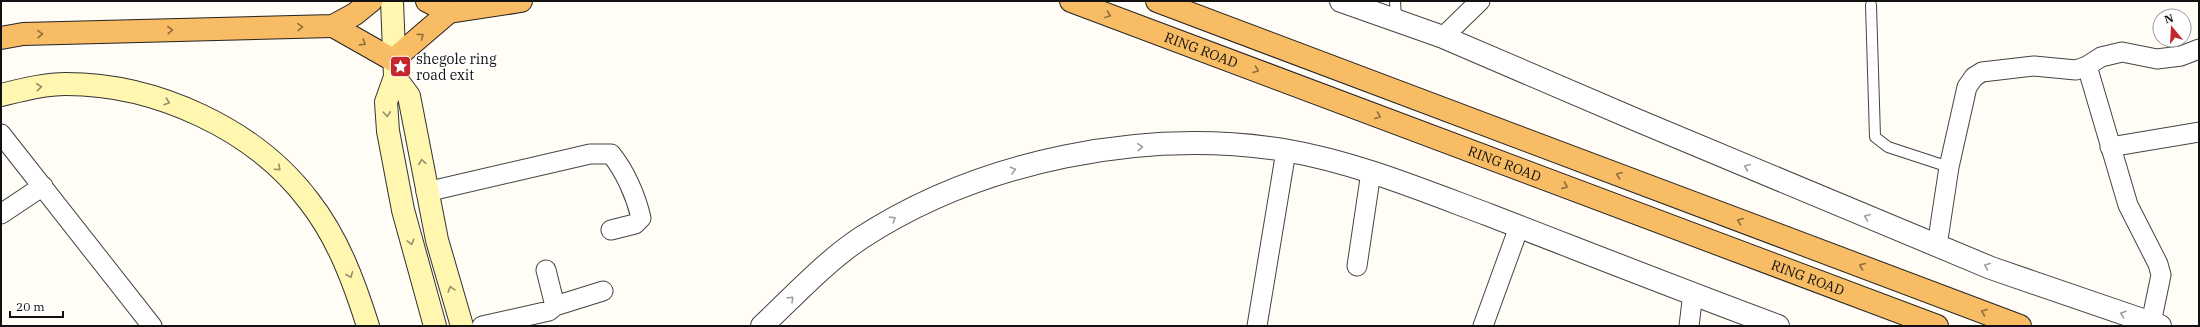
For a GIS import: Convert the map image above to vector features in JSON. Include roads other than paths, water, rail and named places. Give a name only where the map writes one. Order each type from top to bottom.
[{"type":"highway","points":[[1,38],[23,34],[333,26],[355,14],[371,1]]},
{"type":"highway","points":[[427,1],[449,12],[521,1]]},
{"type":"highway","name":"RING ROAD","points":[[1071,1],[1937,326]]},
{"type":"highway","name":"RING ROAD","points":[[1157,1],[2020,326]]},
{"type":"highway","points":[[333,26],[394,69],[449,12]]},
{"type":"main road","points":[[392,1],[394,69],[386,102],[388,132],[403,210],[435,326]]},
{"type":"main road","points":[[394,69],[410,96],[426,192],[437,240],[462,326]]},
{"type":"main road","points":[[1,95],[31,88],[66,84],[107,88],[139,93],[181,107],[218,125],[245,142],[286,175],[310,201],[340,251],[368,326]]},
{"type":"street","points":[[1341,1],[1395,10],[1443,37],[1639,122],[1937,246],[1991,268],[2156,324],[2161,275],[2158,264],[2128,205],[2087,66]]},
{"type":"street","points":[[1443,37],[1480,1]]},
{"type":"street","points":[[1937,246],[1949,167],[1967,87],[1974,77],[1982,72],[2034,66],[2076,70],[2087,66],[2101,57],[2122,52],[2157,59],[2181,56],[2199,49]]},
{"type":"street","points":[[2110,147],[2199,132]]},
{"type":"street","points":[[1,134],[152,326]]},
{"type":"street","points":[[762,326],[813,278],[859,240],[899,215],[940,194],[992,176],[1057,159],[1109,149],[1174,144],[1240,144],[1286,151],[1371,172],[1778,326]]},
{"type":"street","points":[[1257,326],[1286,151]]},
{"type":"street","points":[[426,192],[590,154],[611,154],[619,164],[639,206],[641,218],[636,224],[611,230]]},
{"type":"street","points":[[1357,266],[1371,172]]},
{"type":"street","points":[[1,214],[43,186]]},
{"type":"street","points":[[1483,326],[1519,227]]},
{"type":"street","points":[[546,270],[555,306]]},
{"type":"street","points":[[482,326],[549,311],[555,306],[603,291]]},
{"type":"street","points":[[1689,326],[1693,293]]},
{"type":"lane","points":[[1871,5],[1875,137],[1888,147],[1949,167]]},
{"type":"place","name":"shegole ring road exit","points":[[401,67]]}]
